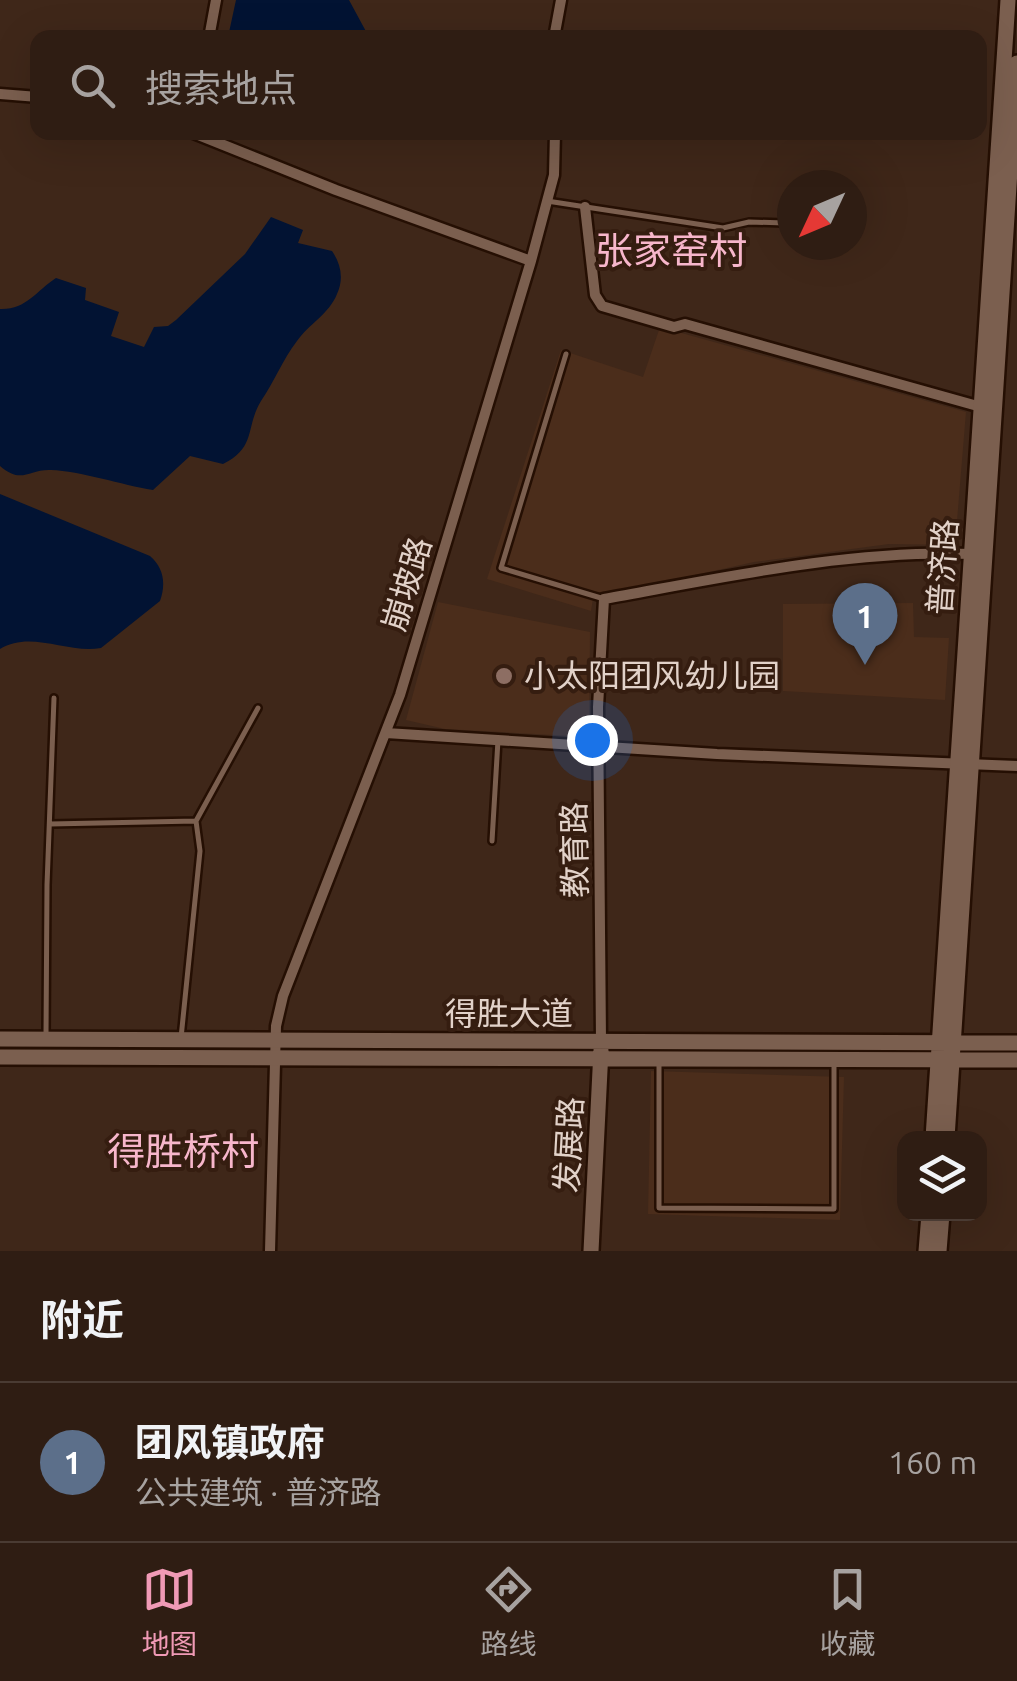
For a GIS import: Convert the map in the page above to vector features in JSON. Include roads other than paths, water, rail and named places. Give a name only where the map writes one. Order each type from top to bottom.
[{"type":"main road","name":"普济路","points":[[965,764],[972,554],[1008,0]]},
{"type":"main road","name":"普济路","points":[[946,1131],[946,1043],[1017,63]]},
{"type":"main road","name":"得胜大道","points":[[0,1039],[1017,1043]]},
{"type":"main road","name":"发展路","points":[[591,1251],[601,1042]]},
{"type":"main road","name":"得胜大道","points":[[0,1057],[1017,1060]]},
{"type":"main road","name":"普济路","points":[[935,1131],[945,1060]]},
{"type":"main road","points":[[926,1251],[928,1221]]},
{"type":"main road","points":[[939,1251],[941,1221]]},
{"type":"street","points":[[210,30],[216,0]]},
{"type":"street","points":[[555,30],[561,0]]},
{"type":"street","points":[[0,94],[30,96]]},
{"type":"street","points":[[211,140],[531,261]]},
{"type":"street","name":"崩坡路","points":[[270,1251],[280,1011],[296,956],[386,733],[531,261],[556,164],[555,140]]},
{"type":"street","points":[[585,208],[596,295],[602,306],[674,328],[685,324],[982,407]]},
{"type":"street","points":[[604,598],[906,552],[972,554]]},
{"type":"street","name":"教育路","points":[[601,1042],[599,746],[604,598]]},
{"type":"street","points":[[386,733],[1017,766]]},
{"type":"lane","points":[[547,201],[723,228],[749,222],[777,223]]},
{"type":"lane","points":[[566,354],[502,568],[604,598]]},
{"type":"lane","points":[[46,1039],[54,698]]},
{"type":"lane","points":[[180,1040],[198,876],[196,822],[258,708]]},
{"type":"lane","points":[[492,841],[498,740]]},
{"type":"lane","points":[[50,824],[196,822]]},
{"type":"lane","points":[[659,1059],[659,1208],[834,1209],[834,1060]]},
{"type":"water","points":[[236,0],[349,0],[365,30],[230,30]]},
{"type":"water","points":[[271,217],[303,230],[298,243],[332,251],[341,277],[329,307],[287,355],[256,410],[241,451],[223,464],[190,456],[153,490],[62,471],[14,474],[0,466],[0,309],[24,303],[56,278],[86,288],[85,300],[119,312],[111,336],[144,347],[154,327],[168,326],[176,320],[245,254]]},
{"type":"water","points":[[0,494],[150,556],[162,577],[160,601],[101,648],[24,642],[0,649]]},
{"type":"place","name":"团风镇政府","points":[[865,665]]},
{"type":"place","name":"小太阳团风幼儿园","points":[[504,676]]},
{"type":"district","name":"张家窑村","points":[[671,251]]},
{"type":"district","name":"得胜桥村","points":[[183,1152]]}]
